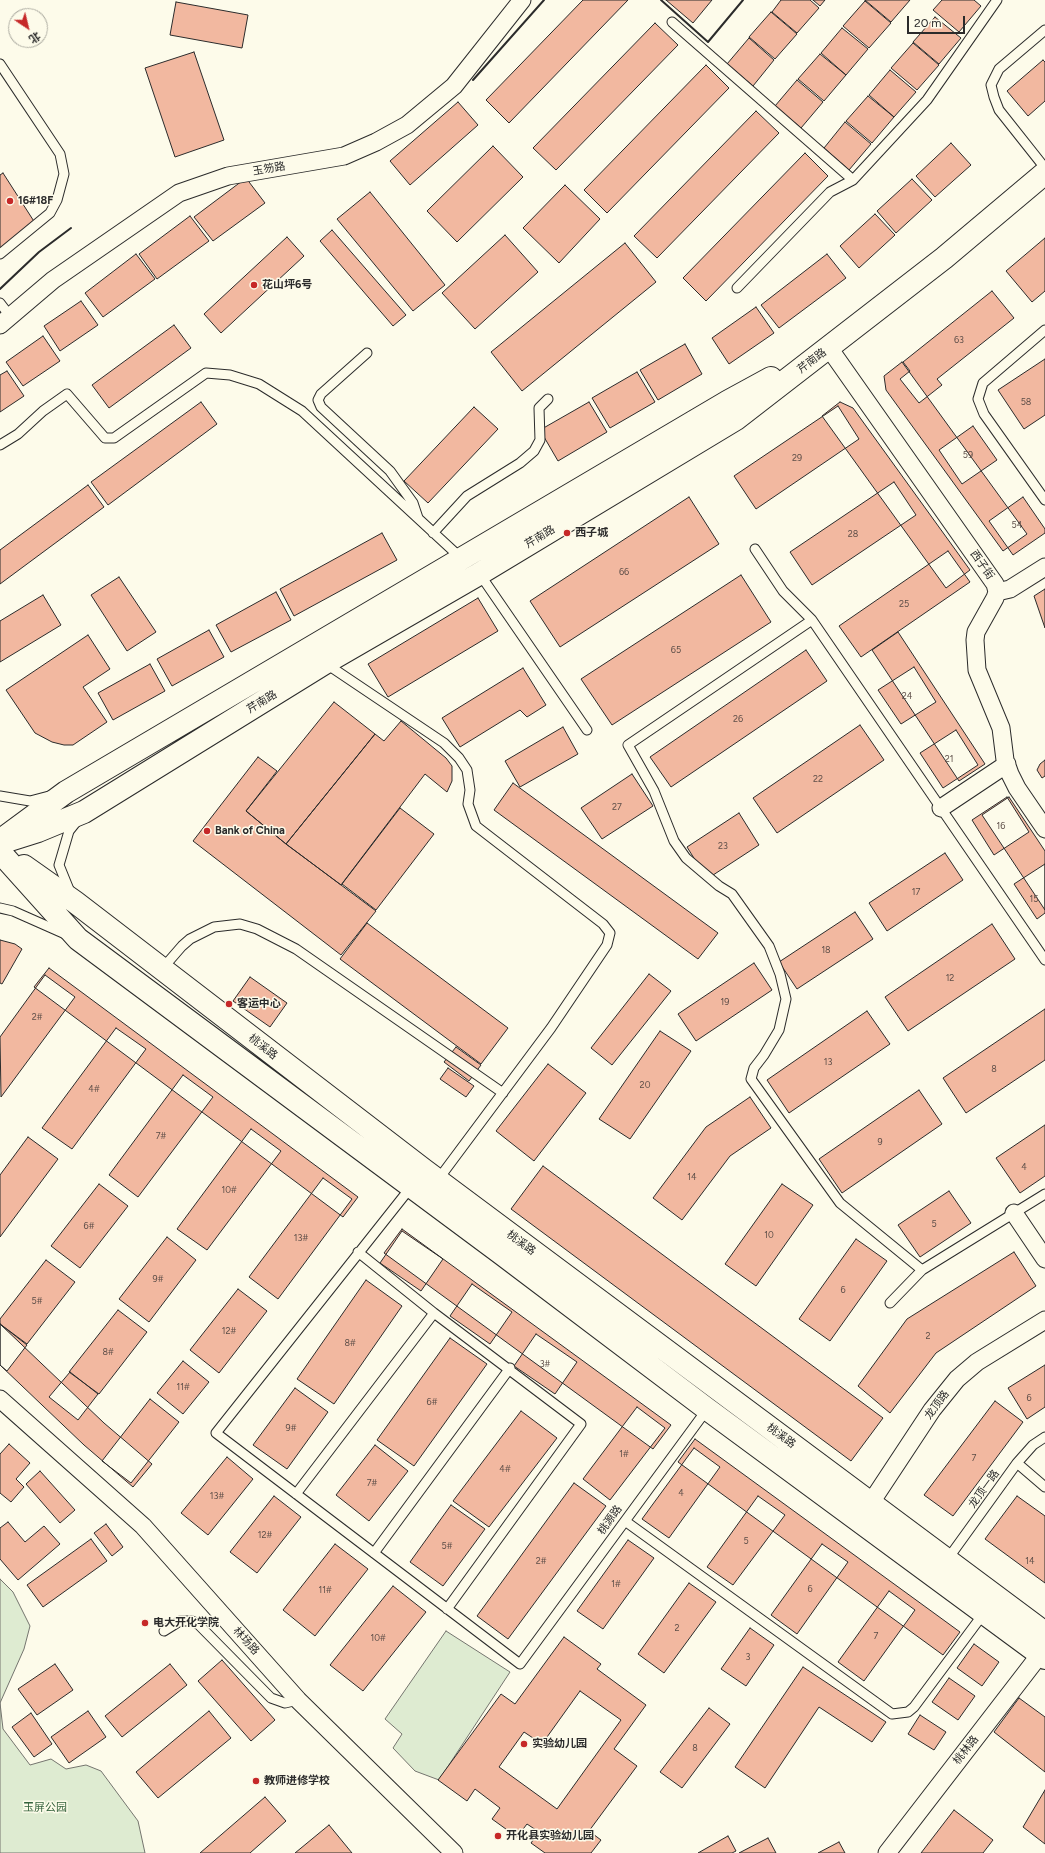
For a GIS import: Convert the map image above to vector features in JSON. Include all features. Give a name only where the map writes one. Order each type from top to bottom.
[{"type":"street","name":"玉笏路","points":[[3,315],[179,193],[228,176],[344,156],[376,142],[407,125],[454,86],[522,0]]},
{"type":"street","name":"芹南路","points":[[0,842],[38,832],[84,812],[315,657],[470,566],[736,419],[944,258],[1045,173]]},
{"type":"street","name":"西子街","points":[[829,348],[995,584],[997,592],[976,632],[974,655],[976,670],[1001,728],[1007,764],[1017,788],[1045,829]]},
{"type":"street","points":[[997,592],[1010,589],[1045,567]]},
{"type":"street","points":[[0,842],[66,792],[315,657]]},
{"type":"street","points":[[941,808],[1007,764]]},
{"type":"street","name":"桃溪路","points":[[0,851],[75,902],[162,969],[423,1182]]},
{"type":"street","name":"桃溪路","points":[[0,851],[78,939],[423,1182],[865,1512],[984,1613],[1043,1653]]},
{"type":"street","points":[[1014,1213],[1045,1259]]},
{"type":"street","name":"龙顶路","points":[[865,1512],[932,1410],[958,1379],[977,1362],[1045,1320]]},
{"type":"street","name":"林场路","points":[[0,1400],[143,1526],[298,1700],[454,1853]]},
{"type":"street","name":"桃溪路","points":[[865,1512],[947,1560],[1045,1633]]},
{"type":"street","name":"桃林路","points":[[887,1853],[1043,1653]]},
{"type":"lane","points":[[737,288],[830,192],[853,180],[927,100],[997,0]]},
{"type":"lane","points":[[672,22],[853,180]]},
{"type":"lane","points":[[1045,30],[999,69],[991,85],[999,110],[1045,168]]},
{"type":"lane","points":[[0,64],[60,154],[64,174],[58,200],[50,213],[0,254]]},
{"type":"lane","points":[[1045,330],[983,383],[978,399],[984,414],[1045,500]]},
{"type":"lane","points":[[367,353],[321,394],[318,400],[319,404],[390,472],[413,503],[418,520]]},
{"type":"lane","points":[[0,445],[18,434],[43,411],[67,394],[105,438],[114,438],[206,373],[230,375],[259,384],[302,412],[418,520],[470,566],[587,730]]},
{"type":"lane","points":[[433,533],[467,496],[520,463],[534,451],[540,440],[539,408],[548,399]]},
{"type":"lane","points":[[755,549],[783,591],[812,620],[1045,960]]},
{"type":"lane","points":[[812,620],[628,745],[654,791],[674,841],[686,858],[719,886],[732,894],[769,946],[780,974],[786,999],[779,1030],[764,1055],[754,1068],[750,1079],[840,1203],[922,1270]]},
{"type":"lane","points":[[315,657],[444,743],[459,758],[467,770],[470,790],[468,804],[476,826],[603,924],[610,933],[607,945],[551,1028],[503,1093],[358,1252],[216,1433],[448,1609],[581,1424],[510,1368],[434,1313],[358,1252]]},
{"type":"lane","points":[[0,796],[30,801],[66,792]]},
{"type":"lane","points":[[75,902],[65,882],[59,865],[69,831],[84,812]]},
{"type":"lane","name":"桃溪路","points":[[0,908],[13,911],[78,939]]},
{"type":"lane","points":[[162,969],[190,939],[214,927],[240,924],[258,929],[296,949],[503,1093]]},
{"type":"lane","points":[[890,1303],[922,1270],[1045,1194]]},
{"type":"lane","points":[[296,1494],[434,1313]]},
{"type":"lane","points":[[374,1553],[510,1368]]},
{"type":"lane","name":"桃源路","points":[[448,1609],[520,1664],[714,1400]]},
{"type":"lane","name":"龙顶一路","points":[[947,1560],[1017,1463],[1033,1445],[1045,1437]]},
{"type":"lane","points":[[1017,1463],[1045,1487]]},
{"type":"lane","points":[[625,1521],[892,1714],[908,1712],[914,1707],[984,1613]]},
{"type":"lane","points":[[164,1631],[180,1621],[192,1621],[198,1624],[209,1633],[271,1698],[285,1703],[298,1700]]},
{"type":"green space","points":[[0,1579],[13,1592],[30,1626],[24,1649],[0,1703]]},
{"type":"green space","points":[[446,1631],[510,1672],[439,1780],[415,1771],[393,1748],[402,1734],[385,1719]]},
{"type":"green space","name":"玉屏公园","points":[[0,1703],[3,1729],[30,1765],[51,1759],[66,1769],[86,1765],[101,1771],[138,1821],[145,1853],[0,1853]]},
{"type":"building","points":[[583,0],[628,0],[509,123],[486,100]]},
{"type":"building","points":[[666,0],[712,0],[693,23]]},
{"type":"building","points":[[781,0],[810,0],[819,8],[797,33],[772,12]]},
{"type":"building","points":[[813,0],[825,0],[820,6]]},
{"type":"building","points":[[865,0],[910,0],[891,22]]},
{"type":"building","points":[[942,0],[974,0],[981,6],[959,32],[933,10]]},
{"type":"building","points":[[865,1],[891,23],[869,48],[843,26]]},
{"type":"building","points":[[176,2],[248,15],[242,48],[170,35]]},
{"type":"building","points":[[771,12],[797,34],[775,59],[749,37]]},
{"type":"building","points":[[935,17],[961,38],[939,64],[913,42]]},
{"type":"building","points":[[655,23],[678,45],[556,170],[533,148]]},
{"type":"building","points":[[842,28],[868,49],[846,75],[821,53]]},
{"type":"building","points":[[749,38],[774,60],[753,86],[727,64]]},
{"type":"building","points":[[913,43],[939,65],[917,90],[891,68]]},
{"type":"building","points":[[194,52],[224,140],[175,157],[145,68]]},
{"type":"building","points":[[820,54],[846,75],[824,101],[798,79]]},
{"type":"building","points":[[1043,60],[1045,62],[1045,101],[1028,116],[1007,91]]},
{"type":"building","points":[[706,65],[729,88],[607,213],[584,190]]},
{"type":"building","points":[[890,70],[916,92],[894,117],[869,95]]},
{"type":"building","points":[[797,80],[823,102],[801,128],[775,106]]},
{"type":"building","points":[[868,96],[894,117],[872,143],[846,121]]},
{"type":"building","points":[[458,102],[478,125],[410,185],[390,161]]},
{"type":"building","points":[[756,111],[779,133],[657,258],[634,236]]},
{"type":"building","points":[[845,122],[871,144],[849,170],[824,148]]},
{"type":"building","points":[[951,143],[971,165],[935,197],[916,176]]},
{"type":"building","points":[[493,146],[523,177],[457,242],[427,211]]},
{"type":"building","points":[[805,153],[828,176],[706,301],[683,278]]},
{"type":"building","name":"16#18F","points":[[3,173],[37,226],[0,251],[0,175]]},
{"type":"building","points":[[246,178],[265,203],[213,241],[194,217]]},
{"type":"building","points":[[912,179],[932,200],[896,233],[877,211]]},
{"type":"building","points":[[565,185],[600,219],[559,263],[523,228]]},
{"type":"building","points":[[370,192],[445,285],[413,311],[337,219]]},
{"type":"building","points":[[875,214],[895,235],[859,268],[840,246]]},
{"type":"building","points":[[190,216],[209,241],[157,279],[139,254]]},
{"type":"building","points":[[332,230],[406,315],[393,326],[320,241]]},
{"type":"building","points":[[505,235],[538,272],[475,329],[442,293]]},
{"type":"building","name":"花山坪6号","points":[[287,237],[304,256],[221,333],[204,314]]},
{"type":"building","points":[[1045,238],[1045,291],[1032,302],[1006,271]]},
{"type":"building","points":[[625,243],[656,282],[522,391],[491,352]]},
{"type":"building","points":[[136,254],[155,279],[103,317],[85,293]]},
{"type":"building","points":[[827,254],[846,278],[779,328],[761,305]]},
{"type":"building","points":[[992,291],[1014,318],[937,379],[942,385],[919,403],[900,379],[910,371],[903,362]]},
{"type":"building","points":[[81,301],[98,325],[60,351],[44,326]]},
{"type":"building","points":[[756,307],[774,333],[729,364],[712,338]]},
{"type":"building","points":[[174,325],[191,348],[109,408],[92,385]]},
{"type":"building","points":[[43,336],[60,361],[23,386],[6,362]]},
{"type":"building","points":[[685,344],[702,374],[658,400],[640,370]]},
{"type":"building","points":[[1045,359],[1045,415],[1024,429],[998,390]]},
{"type":"building","points":[[902,362],[1027,534],[1003,551],[886,390],[884,376]]},
{"type":"building","points":[[7,371],[24,396],[0,412],[0,375]]},
{"type":"building","points":[[637,372],[655,402],[610,428],[592,398]]},
{"type":"building","points":[[201,402],[217,424],[108,505],[91,482]]},
{"type":"building","points":[[589,402],[607,432],[558,461],[540,430]]},
{"type":"building","points":[[840,402],[853,408],[970,570],[946,588],[822,416]]},
{"type":"building","points":[[838,406],[859,439],[756,509],[734,476]]},
{"type":"building","points":[[474,407],[498,429],[428,503],[404,481]]},
{"type":"building","points":[[973,426],[997,460],[962,484],[939,450]]},
{"type":"building","points":[[894,482],[916,515],[812,585],[790,552]]},
{"type":"building","points":[[88,485],[104,507],[0,584],[0,550]]},
{"type":"building","points":[[689,497],[719,544],[560,647],[530,601]]},
{"type":"building","points":[[1023,497],[1045,529],[1045,533],[1013,555],[989,521]]},
{"type":"building","points":[[382,533],[397,560],[294,616],[280,589]]},
{"type":"building","points":[[948,551],[970,582],[861,657],[839,626]]},
{"type":"building","points":[[741,575],[771,622],[612,725],[581,679]]},
{"type":"building","points":[[119,577],[156,632],[127,651],[91,595]]},
{"type":"building","points":[[1045,589],[1045,628],[1034,596]]},
{"type":"building","points":[[276,592],[291,620],[231,652],[216,625]]},
{"type":"building","points":[[43,595],[61,625],[0,662],[0,621]]},
{"type":"building","points":[[478,598],[498,631],[388,697],[368,664]]},
{"type":"building","points":[[209,630],[224,657],[172,686],[157,659]]},
{"type":"building","points":[[898,632],[985,764],[959,781],[872,650]]},
{"type":"building","points":[[88,635],[110,669],[83,687],[107,722],[73,745],[64,745],[52,742],[35,733],[6,690]]},
{"type":"building","points":[[806,650],[827,681],[671,787],[650,757]]},
{"type":"building","points":[[150,664],[165,691],[113,720],[98,693]]},
{"type":"building","points":[[914,667],[936,702],[901,724],[878,690]]},
{"type":"building","points":[[523,668],[546,705],[527,717],[520,710],[460,747],[442,718]]},
{"type":"building","points":[[334,702],[375,734],[286,844],[246,811]]},
{"type":"building","points":[[401,721],[446,758],[452,766],[452,781],[447,792],[425,774],[341,885],[286,844],[375,734],[384,741]]},
{"type":"building","points":[[860,725],[884,760],[777,833],[753,798]]},
{"type":"building","points":[[563,727],[578,754],[520,787],[505,761]]},
{"type":"building","points":[[956,730],[978,765],[943,788],[920,753]]},
{"type":"building","points":[[258,757],[277,771],[246,811],[286,844],[376,911],[341,955],[193,841]]},
{"type":"building","points":[[1045,760],[1045,776],[1042,778],[1037,770],[1040,764]]},
{"type":"building","points":[[632,774],[653,806],[602,839],[581,808]]},
{"type":"building","points":[[513,783],[718,933],[698,959],[494,810]]},
{"type":"building","points":[[1007,797],[1029,832],[994,855],[972,820]]},
{"type":"building","points":[[1009,797],[1045,851],[1045,910],[982,815]]},
{"type":"building","points":[[400,808],[434,834],[376,910],[342,884]]},
{"type":"building","points":[[739,813],[759,845],[707,879],[687,847]]},
{"type":"building","points":[[945,853],[963,880],[887,931],[869,903]]},
{"type":"building","points":[[1045,864],[1045,913],[1037,919],[1014,884]]},
{"type":"building","points":[[855,912],[873,939],[797,989],[779,962]]},
{"type":"building","points":[[367,923],[508,1028],[481,1064],[340,959]]},
{"type":"building","points":[[992,924],[1015,959],[908,1031],[885,997]]},
{"type":"building","points":[[0,940],[15,944],[22,949],[2,984],[0,983]]},
{"type":"building","points":[[754,963],[772,990],[696,1041],[678,1014]]},
{"type":"building","points":[[49,968],[358,1197],[343,1217],[34,987]]},
{"type":"building","points":[[649,974],[671,991],[612,1065],[591,1048]]},
{"type":"building","points":[[45,975],[75,997],[1,1097],[0,1037]]},
{"type":"building","points":[[250,977],[287,1003],[270,1027],[233,1001]]},
{"type":"building","points":[[1045,1009],[1045,1060],[966,1113],[943,1078]]},
{"type":"building","points":[[867,1011],[890,1044],[789,1113],[767,1080]]},
{"type":"building","points":[[116,1028],[146,1049],[72,1149],[42,1128]]},
{"type":"building","points":[[660,1031],[691,1051],[630,1139],[599,1119]]},
{"type":"building","points":[[456,1047],[481,1065],[469,1081],[444,1062]]},
{"type":"building","points":[[548,1064],[586,1093],[534,1161],[496,1131]]},
{"type":"building","points":[[448,1068],[474,1086],[466,1097],[440,1079]]},
{"type":"building","points":[[183,1075],[213,1097],[138,1197],[109,1175]]},
{"type":"building","points":[[919,1090],[942,1124],[842,1193],[819,1159]]},
{"type":"building","points":[[750,1097],[771,1128],[730,1156],[682,1220],[653,1198],[706,1127]]},
{"type":"building","points":[[1045,1125],[1045,1176],[1020,1193],[996,1158]]},
{"type":"building","points":[[251,1129],[281,1151],[207,1250],[177,1229]]},
{"type":"building","points":[[28,1137],[58,1159],[0,1237],[0,1175]]},
{"type":"building","points":[[543,1166],[883,1418],[851,1461],[511,1209]]},
{"type":"building","points":[[323,1178],[352,1199],[278,1299],[249,1277]]},
{"type":"building","points":[[99,1184],[128,1206],[80,1268],[51,1246]]},
{"type":"building","points":[[782,1184],[813,1205],[756,1286],[725,1264]]},
{"type":"building","points":[[949,1191],[971,1223],[920,1257],[898,1225]]},
{"type":"building","points":[[402,1229],[671,1425],[653,1449],[384,1253]]},
{"type":"building","points":[[402,1231],[443,1259],[421,1291],[380,1263]]},
{"type":"building","points":[[167,1237],[196,1260],[149,1322],[119,1299]]},
{"type":"building","points":[[856,1239],[887,1261],[830,1341],[799,1319]]},
{"type":"building","points":[[1014,1252],[1036,1286],[936,1353],[890,1413],[858,1386],[907,1319]]},
{"type":"building","points":[[46,1260],[75,1282],[27,1344],[0,1324],[0,1319]]},
{"type":"building","points":[[366,1280],[402,1306],[334,1404],[297,1379]]},
{"type":"building","points":[[472,1284],[512,1312],[490,1344],[450,1316]]},
{"type":"building","points":[[238,1289],[267,1311],[219,1373],[190,1350]]},
{"type":"building","points":[[118,1310],[147,1332],[99,1394],[69,1372]]},
{"type":"building","points":[[0,1324],[104,1423],[152,1464],[133,1487],[84,1445],[0,1365]]},
{"type":"building","points":[[0,1324],[27,1345],[7,1371],[0,1365]]},
{"type":"building","points":[[536,1334],[577,1362],[555,1394],[514,1366]]},
{"type":"building","points":[[450,1338],[487,1364],[414,1466],[377,1440]]},
{"type":"building","points":[[183,1361],[209,1382],[183,1414],[157,1393]]},
{"type":"building","points":[[1045,1365],[1045,1407],[1027,1419],[1008,1388]]},
{"type":"building","points":[[70,1372],[98,1394],[78,1420],[49,1397]]},
{"type":"building","points":[[295,1388],[328,1412],[287,1469],[253,1445]]},
{"type":"building","points":[[150,1399],[179,1422],[131,1483],[102,1461]]},
{"type":"building","points":[[995,1401],[1023,1422],[953,1516],[924,1495]]},
{"type":"building","points":[[637,1407],[665,1428],[610,1500],[583,1479]]},
{"type":"building","points":[[521,1411],[557,1438],[489,1527],[453,1501]]},
{"type":"building","points":[[695,1439],[960,1632],[943,1655],[678,1462]]},
{"type":"building","points":[[9,1444],[30,1463],[16,1479],[24,1487],[11,1502],[0,1493],[0,1454]]},
{"type":"building","points":[[375,1445],[408,1471],[369,1521],[336,1495]]},
{"type":"building","points":[[694,1448],[720,1467],[669,1538],[642,1519]]},
{"type":"building","points":[[227,1457],[253,1479],[208,1535],[181,1513]]},
{"type":"building","points":[[40,1471],[75,1510],[60,1523],[26,1484]]},
{"type":"building","points":[[574,1483],[606,1506],[508,1639],[477,1616]]},
{"type":"building","points":[[274,1496],[301,1517],[257,1573],[230,1552]]},
{"type":"building","points":[[758,1496],[785,1515],[733,1585],[707,1567]]},
{"type":"building","points":[[1017,1496],[1045,1516],[1045,1583],[985,1539]]},
{"type":"building","points":[[451,1505],[485,1529],[443,1586],[410,1562]]},
{"type":"building","points":[[8,1522],[25,1542],[44,1526],[60,1544],[18,1580],[0,1559],[0,1528]]},
{"type":"building","points":[[106,1524],[123,1547],[112,1556],[94,1533]]},
{"type":"building","points":[[91,1539],[107,1561],[43,1607],[27,1585]]},
{"type":"building","points":[[628,1540],[654,1558],[603,1629],[577,1611]]},
{"type":"building","points":[[335,1544],[368,1569],[315,1636],[283,1610]]},
{"type":"building","points":[[822,1544],[848,1562],[797,1634],[771,1615]]},
{"type":"building","points":[[689,1583],[716,1602],[664,1673],[638,1654]]},
{"type":"building","points":[[393,1586],[426,1612],[363,1691],[330,1665]]},
{"type":"building","points":[[889,1591],[915,1610],[864,1681],[838,1662]]},
{"type":"building","points":[[750,1628],[774,1645],[746,1686],[721,1669]]},
{"type":"building","points":[[564,1637],[601,1664],[597,1669],[646,1705],[614,1749],[637,1766],[589,1831],[601,1840],[591,1853],[545,1853],[531,1843],[539,1832],[527,1824],[517,1837],[492,1819],[500,1808],[475,1789],[467,1801],[438,1780],[501,1694],[515,1704]],"holes":[[[580,1691],[621,1720],[557,1809],[499,1767],[524,1732],[542,1744]]]},
{"type":"building","points":[[974,1644],[999,1662],[982,1686],[957,1668]]},
{"type":"building","points":[[222,1660],[275,1720],[251,1741],[198,1681]]},
{"type":"building","points":[[55,1664],[73,1690],[37,1715],[18,1689]]},
{"type":"building","points":[[170,1664],[187,1685],[122,1737],[105,1716]]},
{"type":"building","points":[[803,1667],[886,1722],[872,1742],[819,1707],[765,1788],[735,1767]]},
{"type":"building","points":[[949,1678],[975,1696],[958,1720],[932,1702]]},
{"type":"building","points":[[1019,1698],[1045,1717],[1045,1772],[994,1732]]},
{"type":"building","points":[[709,1708],[730,1724],[682,1788],[660,1772]]},
{"type":"building","points":[[88,1711],[106,1737],[69,1763],[51,1737]]},
{"type":"building","points":[[209,1711],[231,1738],[158,1798],[136,1772]]},
{"type":"building","points":[[31,1713],[52,1744],[34,1757],[12,1727]]},
{"type":"building","points":[[920,1715],[946,1732],[934,1750],[908,1734]]},
{"type":"building","points":[[1045,1790],[1045,1844],[1023,1827]]},
{"type":"building","points":[[265,1797],[286,1821],[250,1853],[200,1853]]},
{"type":"building","points":[[954,1810],[993,1840],[983,1853],[921,1853]]},
{"type":"building","points":[[329,1825],[352,1853],[295,1853]]},
{"type":"building","points":[[728,1836],[736,1851],[732,1853],[698,1853]]},
{"type":"building","points":[[768,1838],[776,1853],[739,1853]]},
{"type":"building","points":[[839,1842],[845,1853],[818,1853]]},
{"type":"wall","points":[[473,80],[544,0]]},
{"type":"wall","points":[[661,0],[708,42],[743,0]]},
{"type":"wall","points":[[0,289],[39,252],[71,228]]},
{"type":"place","name":"16#18F","points":[[10,201]]},
{"type":"place","name":"花山坪6号","points":[[254,285]]},
{"type":"place","name":"西子城","points":[[567,533]]},
{"type":"place","name":"Bank of China","points":[[207,831]]},
{"type":"place","name":"客运中心","points":[[229,1004]]},
{"type":"place","name":"电大开化学院","points":[[145,1623]]},
{"type":"place","name":"实验幼儿园","points":[[524,1744]]},
{"type":"place","name":"教师进修学校","points":[[256,1781]]},
{"type":"place","name":"开化县实验幼儿园","points":[[498,1836]]}]
